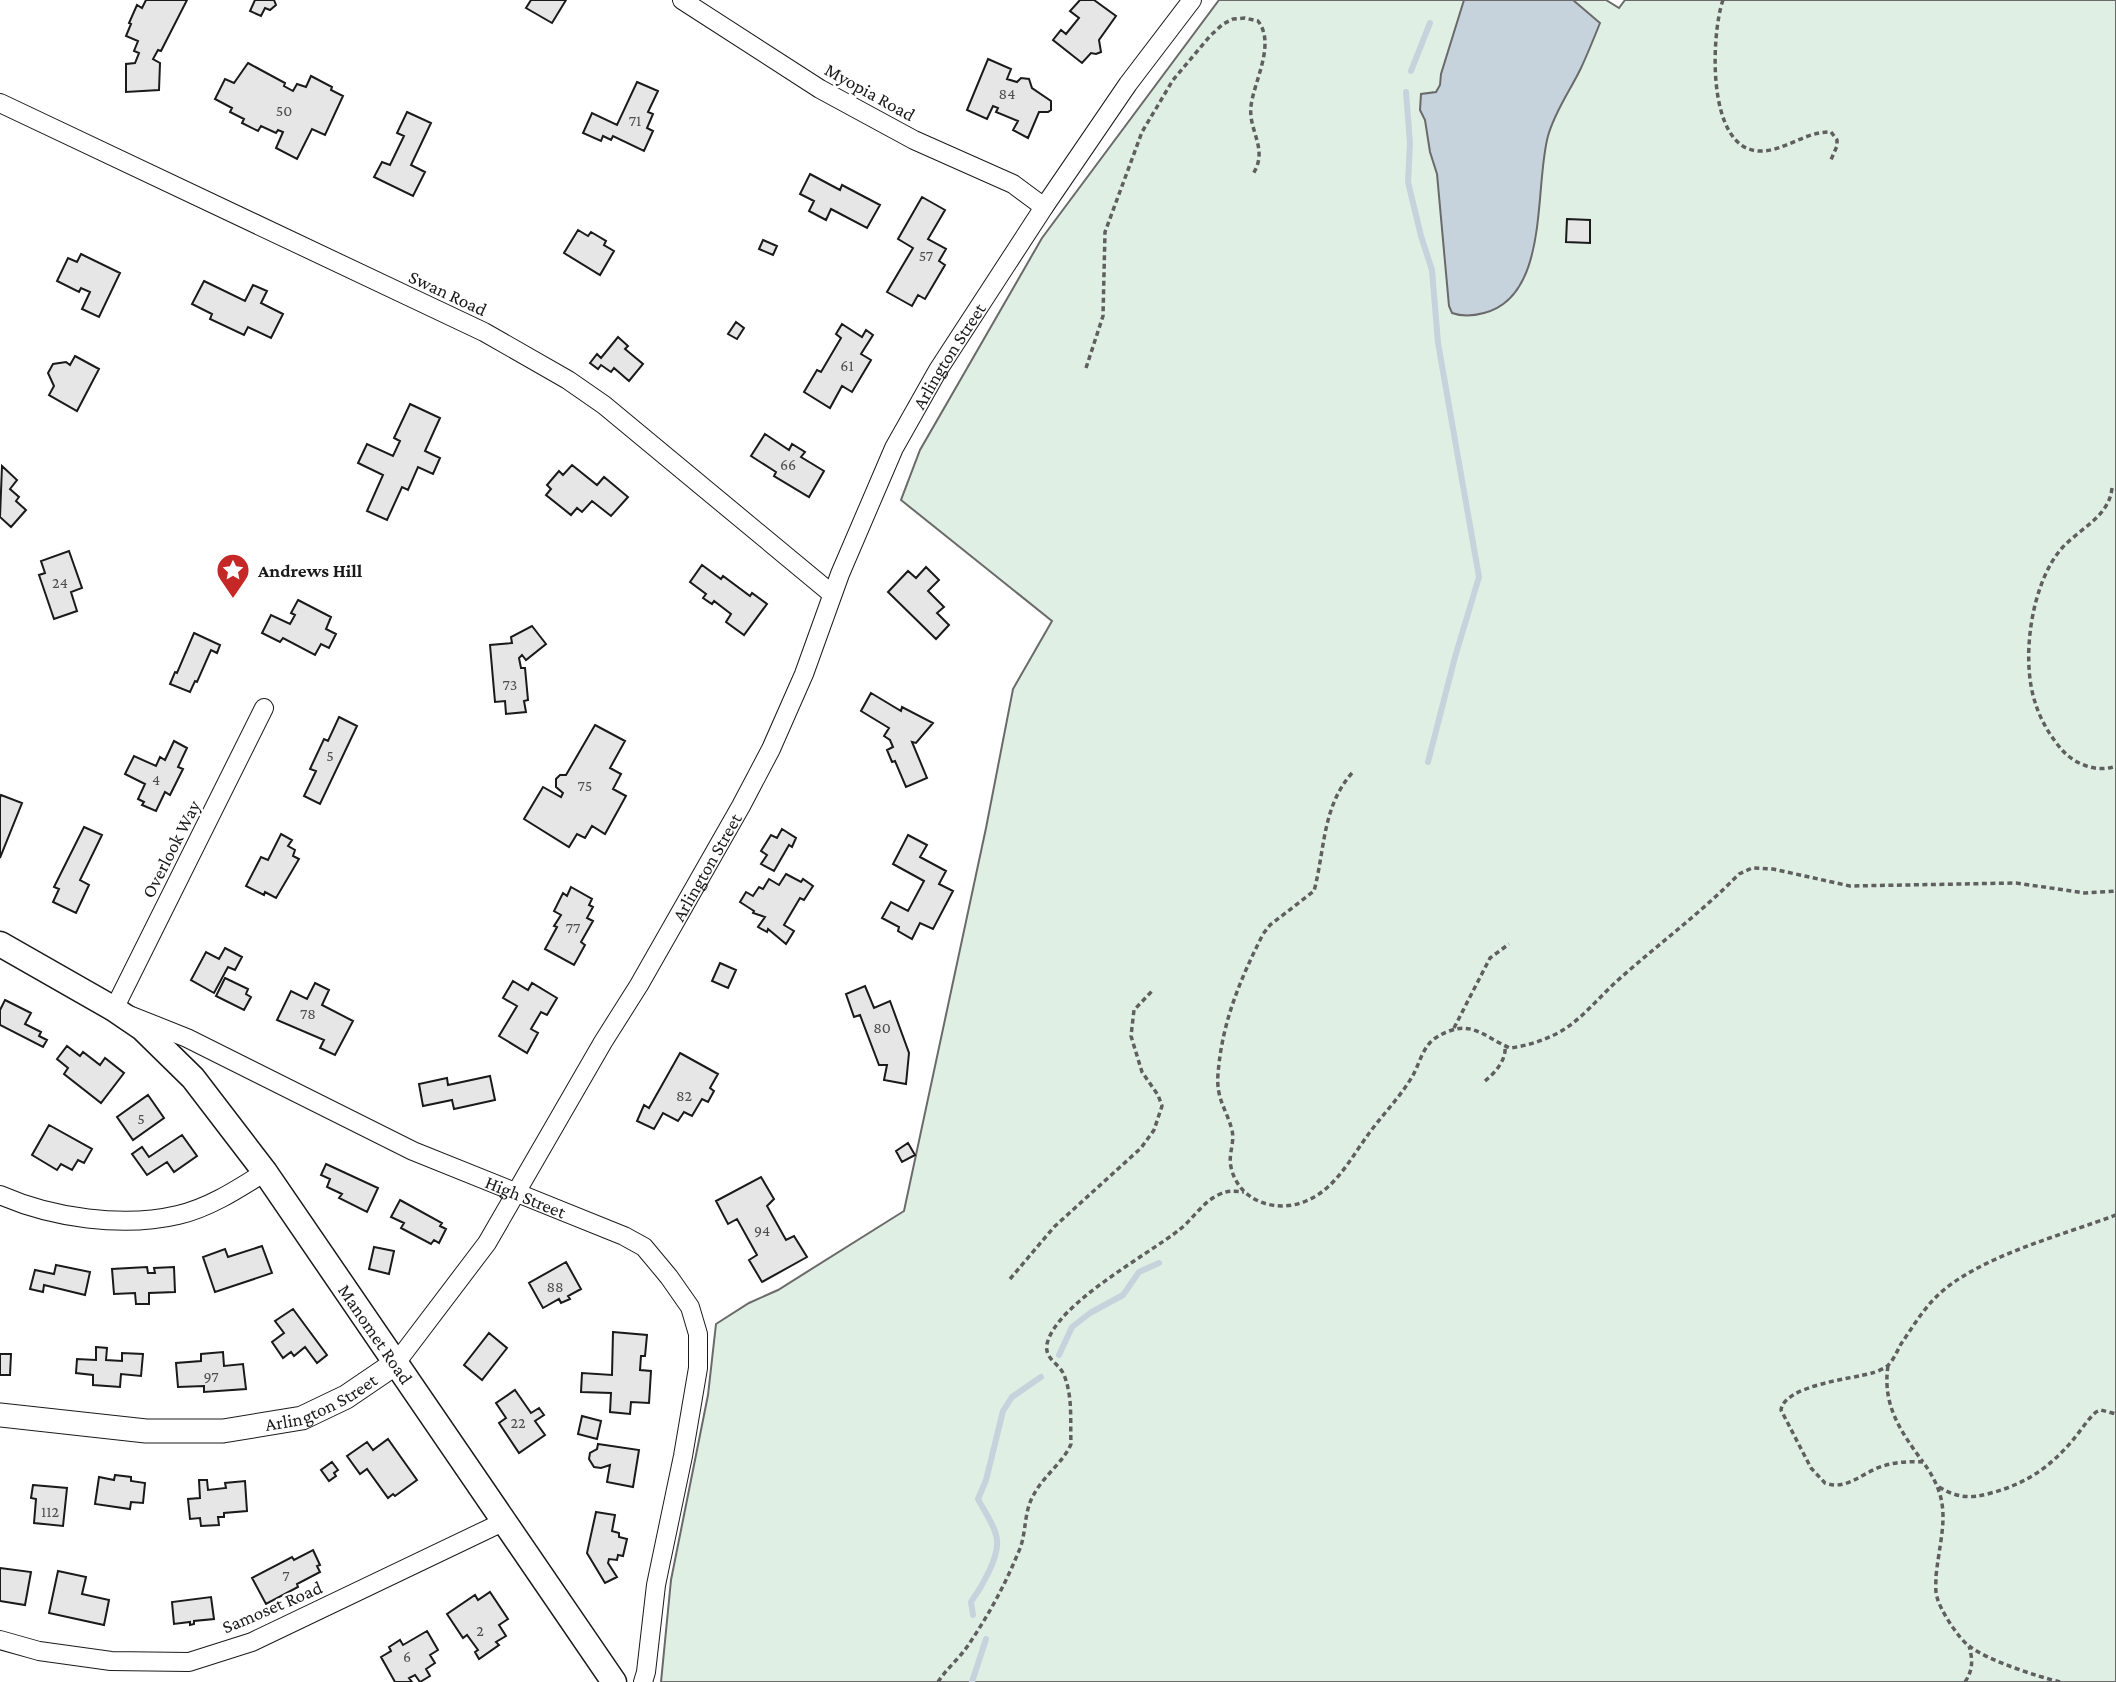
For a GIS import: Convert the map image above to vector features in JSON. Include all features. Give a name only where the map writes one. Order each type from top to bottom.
[{"type":"main road","name":"High Street","points":[[0,944],[114,1009]]},
{"type":"main road","name":"Manomet Road","points":[[114,1009],[142,1028],[193,1078],[265,1172],[614,1682]]},
{"type":"street","name":"Myopia Road","points":[[682,0],[821,89],[914,141],[1013,184],[1044,207]]},
{"type":"street","name":"Arlington Street","points":[[0,1415],[146,1432],[223,1431],[302,1418],[346,1397],[396,1363],[487,1243],[741,806],[771,749],[804,674],[832,594],[894,448],[938,370],[1128,84],[1192,0]]},
{"type":"street","name":"Swan Road","points":[[0,103],[484,332],[568,380],[604,405],[832,594]]},
{"type":"street","name":"Overlook Way","points":[[114,1009],[264,708]]},
{"type":"street","name":"High Street","points":[[114,1009],[187,1038],[413,1151],[624,1236],[644,1247],[690,1307],[698,1334],[698,1368],[656,1585],[643,1682]]},
{"type":"street","points":[[0,1195],[26,1207],[116,1222],[179,1215],[228,1195],[265,1172]]},
{"type":"street","name":"Samoset Road","points":[[0,1640],[39,1651],[111,1661],[189,1662],[252,1642],[505,1521]]},
{"type":"path","points":[[1723,0],[1717,34],[1716,78],[1728,133],[1735,142],[1757,151],[1777,148],[1822,132],[1831,132],[1838,140],[1830,162]]},
{"type":"path","points":[[1086,368],[1103,316],[1105,232],[1142,132],[1173,80],[1190,58],[1223,24],[1233,19],[1258,21],[1264,35],[1261,65],[1251,105],[1260,160],[1253,174]]},
{"type":"path","points":[[2112,488],[2108,504],[2098,517],[2061,549],[2040,584],[2029,648],[2035,704],[2063,751],[2073,759],[2092,767],[2105,769],[2116,766]]},
{"type":"path","points":[[1244,1192],[1234,1179],[1231,1167],[1231,1129],[1218,1097],[1220,1054],[1225,1024],[1263,934],[1270,925],[1314,891],[1328,816],[1342,785],[1352,773]]},
{"type":"path","points":[[1452,1029],[1474,1030],[1510,1048],[1531,1044],[1557,1034],[1664,943],[1739,874],[1752,868],[1773,869],[1850,886],[2016,883],[2085,893],[2116,891]]},
{"type":"path","points":[[938,1682],[967,1647],[999,1593],[1020,1550],[1026,1514],[1033,1494],[1072,1444],[1069,1388],[1063,1371],[1047,1353],[1052,1333],[1072,1308],[1090,1292],[1176,1233],[1215,1196],[1229,1190],[1244,1192],[1265,1204],[1281,1206],[1302,1203],[1318,1195],[1344,1169],[1395,1101],[1412,1076],[1428,1044],[1452,1029],[1460,1020],[1490,958],[1509,944]]},
{"type":"path","points":[[1010,1279],[1054,1227],[1141,1148],[1154,1130],[1162,1106],[1158,1095],[1142,1072],[1131,1036],[1134,1010],[1153,990]]},
{"type":"path","points":[[1485,1081],[1494,1073],[1505,1055],[1505,1046]]},
{"type":"path","points":[[1965,1682],[1971,1673],[1972,1658],[1969,1646],[1945,1615],[1937,1597],[1936,1578],[1944,1531],[1942,1502],[1937,1486],[1890,1410],[1886,1381],[1888,1366],[1927,1306],[1962,1276],[2023,1249],[2116,1214]]},
{"type":"path","points":[[1888,1366],[1872,1373],[1800,1392],[1783,1403],[1782,1410],[1811,1468],[1825,1483],[1841,1486],[1887,1465],[1908,1461],[1923,1462]]},
{"type":"path","points":[[1937,1486],[1967,1498],[2021,1483],[2054,1460],[2096,1412],[2109,1411],[2116,1414]]},
{"type":"path","points":[[1969,1646],[2034,1676],[2060,1682]]},
{"type":"green space","points":[[1219,0],[1606,0],[1619,8],[1625,0],[2116,0],[2116,1682],[661,1682],[671,1580],[708,1395],[716,1324],[749,1303],[778,1290],[904,1211],[1013,689],[1052,621],[901,500],[920,450],[1042,238]]},
{"type":"shaded area","points":[[1464,0],[1573,0],[1600,23],[1548,136],[1530,263],[1520,285],[1505,303],[1484,313],[1468,316],[1452,313],[1449,306],[1437,174],[1425,120],[1420,110],[1421,94],[1436,92],[1440,85]]},
{"type":"building","points":[[146,0],[187,0],[161,51],[158,50],[153,59],[160,63],[159,90],[126,92],[126,64],[135,63],[139,53],[134,51],[138,41],[126,36],[137,5],[142,8]]},
{"type":"building","points":[[255,0],[274,0],[276,5],[270,10],[265,8],[261,16],[250,11]]},
{"type":"building","points":[[531,0],[566,0],[552,23],[526,8]]},
{"type":"building","points":[[1080,0],[1094,0],[1116,16],[1099,40],[1101,52],[1091,53],[1082,63],[1053,40],[1061,30],[1066,34],[1079,18],[1070,11]]},
{"type":"building","points":[[988,59],[1011,69],[1007,79],[1017,82],[1021,78],[1029,79],[1032,88],[1051,101],[1051,110],[1039,112],[1028,138],[1013,130],[1018,121],[996,112],[998,108],[993,106],[987,119],[967,110]]},
{"type":"building","points":[[248,63],[285,83],[284,86],[293,91],[297,84],[306,87],[311,76],[343,96],[325,135],[312,129],[297,159],[276,148],[283,132],[278,130],[276,133],[261,126],[258,131],[242,123],[244,119],[230,112],[232,108],[215,99],[225,79],[234,83]]},
{"type":"building","points":[[637,82],[658,91],[648,112],[653,114],[647,128],[653,131],[644,151],[613,136],[611,140],[603,136],[601,141],[583,133],[592,113],[617,125]]},
{"type":"building","points":[[407,112],[431,123],[411,165],[425,172],[413,196],[374,177],[382,162],[390,165],[404,136],[397,133]]},
{"type":"building","points":[[810,174],[840,190],[842,185],[880,205],[867,228],[831,209],[826,220],[809,211],[814,201],[800,194]]},
{"type":"building","points":[[922,197],[945,210],[928,239],[946,249],[939,261],[945,265],[925,299],[918,295],[912,306],[887,292],[913,248],[898,239]]},
{"type":"building","points":[[1567,219],[1590,220],[1590,243],[1566,242]]},
{"type":"building","points":[[578,230],[588,236],[591,232],[606,241],[604,245],[614,251],[600,275],[564,253]]},
{"type":"building","points":[[763,240],[777,246],[773,255],[759,249]]},
{"type":"building","points":[[81,254],[120,273],[99,317],[82,309],[90,292],[81,288],[79,292],[57,281],[68,258],[77,262]]},
{"type":"building","points":[[204,281],[245,301],[253,285],[267,291],[261,303],[283,314],[271,338],[248,327],[244,335],[210,319],[212,314],[192,304]]},
{"type":"building","points":[[736,322],[744,328],[737,339],[728,334]]},
{"type":"building","points":[[842,324],[862,337],[866,330],[873,335],[861,354],[871,360],[852,392],[842,386],[830,408],[804,392],[817,370],[821,372],[841,338],[836,334]]},
{"type":"building","points":[[618,337],[628,346],[625,349],[643,364],[629,381],[614,368],[611,372],[601,365],[598,369],[590,363],[597,354],[601,358]]},
{"type":"building","points":[[75,356],[99,369],[77,411],[49,395],[54,386],[48,373],[53,364],[66,362],[70,365]]},
{"type":"building","points":[[410,404],[440,418],[425,451],[440,458],[433,474],[418,467],[408,490],[402,487],[387,520],[367,511],[383,475],[358,463],[367,444],[393,456],[400,441],[394,438]]},
{"type":"building","points":[[765,434],[789,450],[792,444],[805,452],[801,457],[824,471],[809,497],[774,476],[776,472],[751,456]]},
{"type":"building","points":[[572,465],[597,485],[604,477],[628,497],[611,516],[592,501],[582,512],[577,508],[571,515],[546,495],[551,489],[547,485],[559,471],[563,475]]},
{"type":"building","points":[[2,466],[17,480],[10,489],[19,497],[16,501],[26,510],[11,527],[0,517]]},
{"type":"building","points":[[69,551],[82,588],[71,592],[77,611],[54,619],[39,575],[45,573],[41,561]]},
{"type":"building","points":[[702,565],[721,579],[723,576],[750,596],[752,593],[767,604],[744,635],[726,622],[731,614],[714,601],[712,604],[703,598],[706,594],[690,582]]},
{"type":"building","points":[[926,567],[939,580],[928,591],[944,607],[937,613],[949,625],[936,639],[888,592],[908,571],[916,578]]},
{"type":"building","points":[[298,600],[331,617],[326,629],[336,634],[329,648],[321,644],[315,655],[283,638],[280,642],[262,633],[271,615],[290,624],[295,615],[291,613]]},
{"type":"building","points":[[532,626],[546,644],[526,660],[522,655],[519,658],[521,668],[525,668],[528,700],[524,701],[526,712],[506,714],[505,701],[495,702],[490,645],[512,643],[511,637]]},
{"type":"building","points":[[194,633],[220,645],[217,653],[211,650],[190,692],[170,684]]},
{"type":"building","points":[[871,693],[901,711],[902,707],[933,723],[916,743],[912,742],[927,778],[906,787],[887,750],[893,747],[890,740],[884,736],[889,728],[861,711]]},
{"type":"building","points":[[339,717],[357,726],[320,804],[304,796],[316,771],[310,769],[324,739],[328,741]]},
{"type":"building","points":[[595,725],[625,741],[610,768],[621,774],[613,789],[626,796],[605,834],[592,826],[585,838],[577,834],[569,847],[524,819],[543,787],[561,797],[563,793],[556,787],[556,779],[560,775],[566,775]]},
{"type":"building","points":[[174,741],[187,748],[178,767],[183,769],[170,795],[165,792],[156,811],[142,805],[144,802],[138,799],[145,784],[125,774],[134,756],[156,766],[160,757],[165,760]]},
{"type":"building","points":[[1,795],[22,803],[0,858],[0,798]]},
{"type":"building","points":[[84,827],[102,835],[80,880],[89,885],[76,913],[53,902],[59,889],[54,887]]},
{"type":"building","points":[[782,829],[796,838],[774,871],[761,864],[767,855],[761,851],[771,835],[777,838]]},
{"type":"building","points":[[281,834],[292,840],[288,846],[295,850],[293,856],[299,859],[276,898],[246,886],[261,857],[268,860]]},
{"type":"building","points":[[908,835],[927,845],[920,857],[946,871],[939,884],[953,891],[933,929],[920,923],[912,939],[898,931],[899,927],[882,918],[891,902],[908,911],[924,881],[893,864]]},
{"type":"building","points":[[786,874],[801,882],[803,879],[813,886],[804,900],[800,898],[784,925],[794,931],[786,944],[768,929],[767,932],[758,927],[765,917],[753,913],[754,911],[740,902],[746,892],[753,896],[759,887],[763,889],[769,879],[779,885]]},
{"type":"building","points":[[571,887],[592,899],[589,905],[593,907],[587,918],[593,921],[581,942],[585,945],[574,965],[545,949],[561,915],[554,911],[563,893],[567,896]]},
{"type":"building","points":[[225,948],[242,957],[235,970],[228,967],[214,993],[191,980],[206,952],[219,959]]},
{"type":"building","points":[[720,963],[736,970],[728,988],[712,981]]},
{"type":"building","points":[[225,978],[248,989],[246,994],[251,997],[244,1010],[216,996]]},
{"type":"building","points":[[513,981],[528,990],[532,983],[557,998],[547,1015],[541,1012],[531,1029],[538,1033],[527,1053],[499,1036],[517,1006],[503,998]]},
{"type":"building","points":[[315,983],[329,990],[322,1005],[353,1021],[335,1055],[320,1048],[324,1040],[277,1020],[291,991],[307,999]]},
{"type":"building","points":[[865,986],[874,1008],[890,1001],[909,1053],[906,1084],[884,1080],[887,1065],[879,1065],[860,1015],[854,1017],[846,994]]},
{"type":"building","points":[[5,1000],[31,1013],[25,1024],[41,1032],[39,1036],[47,1040],[43,1047],[0,1025],[0,1010]]},
{"type":"building","points":[[67,1046],[80,1056],[83,1052],[100,1065],[105,1058],[124,1073],[101,1103],[64,1074],[68,1068],[57,1059]]},
{"type":"building","points":[[680,1053],[718,1074],[710,1088],[714,1091],[708,1102],[702,1099],[692,1116],[684,1112],[678,1121],[663,1113],[654,1129],[637,1121],[644,1105],[649,1108]]},
{"type":"building","points":[[490,1076],[495,1100],[454,1109],[452,1100],[423,1106],[419,1084],[447,1078],[448,1085]]},
{"type":"building","points":[[148,1095],[164,1118],[133,1140],[117,1117]]},
{"type":"building","points":[[49,1125],[92,1149],[84,1163],[78,1160],[72,1170],[61,1164],[57,1170],[32,1155]]},
{"type":"building","points":[[182,1135],[197,1156],[174,1172],[167,1162],[147,1175],[132,1154],[142,1147],[149,1157]]},
{"type":"building","points":[[908,1143],[915,1155],[902,1162],[896,1151]]},
{"type":"building","points":[[326,1164],[378,1188],[367,1212],[339,1198],[342,1194],[327,1187],[330,1179],[321,1175]]},
{"type":"building","points":[[761,1177],[774,1199],[767,1206],[786,1240],[794,1236],[807,1257],[762,1282],[749,1260],[757,1255],[737,1219],[728,1224],[716,1201]]},
{"type":"building","points":[[400,1200],[442,1223],[440,1226],[446,1229],[439,1243],[434,1240],[431,1244],[401,1228],[404,1223],[391,1217]]},
{"type":"building","points":[[262,1246],[272,1273],[215,1292],[203,1257],[225,1249],[228,1257]]},
{"type":"building","points":[[374,1247],[394,1251],[389,1274],[369,1269]]},
{"type":"building","points":[[566,1262],[581,1289],[568,1296],[570,1299],[561,1303],[559,1299],[543,1308],[529,1283]]},
{"type":"building","points":[[56,1265],[90,1272],[85,1295],[44,1285],[43,1292],[30,1289],[35,1270],[54,1274]]},
{"type":"building","points":[[147,1267],[148,1273],[155,1273],[154,1268],[174,1267],[175,1292],[149,1293],[149,1304],[136,1304],[135,1293],[114,1294],[112,1269]]},
{"type":"building","points":[[293,1309],[327,1355],[317,1363],[305,1347],[294,1356],[291,1352],[283,1358],[272,1342],[284,1333],[275,1321]]},
{"type":"building","points":[[613,1332],[647,1335],[645,1356],[641,1356],[640,1370],[651,1371],[649,1403],[631,1402],[630,1414],[610,1412],[611,1393],[581,1392],[582,1373],[612,1375]]},
{"type":"building","points":[[489,1333],[507,1348],[482,1380],[464,1365]]},
{"type":"building","points":[[96,1347],[107,1348],[106,1360],[122,1361],[122,1353],[143,1354],[141,1376],[121,1374],[120,1387],[93,1385],[93,1375],[76,1373],[77,1359],[96,1360]]},
{"type":"building","points":[[223,1352],[224,1366],[243,1364],[246,1389],[204,1392],[204,1386],[178,1387],[176,1363],[201,1361],[201,1354]]},
{"type":"building","points":[[0,1354],[11,1354],[10,1375],[0,1375]]},
{"type":"building","points":[[515,1390],[531,1413],[539,1408],[544,1415],[535,1421],[545,1435],[519,1453],[499,1423],[506,1418],[496,1403]]},
{"type":"building","points":[[582,1416],[601,1421],[597,1439],[578,1434]]},
{"type":"building","points":[[388,1439],[417,1480],[388,1498],[367,1469],[360,1474],[347,1456],[367,1442],[373,1450]]},
{"type":"building","points":[[598,1444],[639,1450],[633,1487],[607,1482],[610,1465],[594,1467],[589,1459],[590,1453],[597,1449]]},
{"type":"building","points":[[332,1462],[338,1470],[334,1473],[336,1476],[329,1481],[321,1470]]},
{"type":"building","points":[[115,1475],[131,1477],[131,1481],[145,1483],[143,1503],[131,1502],[130,1509],[95,1504],[99,1477],[114,1480]]},
{"type":"building","points":[[199,1480],[207,1480],[208,1490],[226,1488],[225,1483],[245,1481],[247,1511],[224,1513],[224,1517],[218,1517],[219,1525],[201,1526],[200,1518],[190,1519],[188,1499],[200,1498]]},
{"type":"building","points":[[33,1485],[67,1488],[63,1526],[34,1523],[36,1499],[31,1498]]},
{"type":"building","points":[[596,1512],[615,1515],[612,1531],[627,1539],[623,1556],[618,1555],[617,1560],[609,1559],[608,1563],[617,1577],[605,1583],[587,1553]]},
{"type":"building","points":[[313,1550],[320,1565],[317,1566],[320,1572],[266,1604],[252,1578],[292,1557],[294,1560]]},
{"type":"building","points":[[0,1568],[31,1572],[25,1605],[0,1601]]},
{"type":"building","points":[[58,1571],[86,1577],[82,1594],[109,1600],[104,1625],[49,1613]]},
{"type":"building","points":[[490,1592],[508,1619],[499,1625],[506,1636],[496,1642],[499,1645],[479,1659],[475,1652],[478,1650],[467,1635],[463,1638],[447,1614],[475,1595],[478,1600]]},
{"type":"building","points":[[211,1597],[214,1619],[194,1621],[194,1624],[190,1625],[190,1622],[174,1624],[172,1602]]},
{"type":"building","points":[[427,1631],[438,1650],[430,1655],[435,1663],[426,1669],[430,1676],[420,1682],[415,1675],[409,1678],[412,1682],[395,1682],[381,1657],[391,1651],[389,1647],[400,1640],[403,1645]]},
{"type":"waterway","points":[[1411,71],[1430,23]]},
{"type":"waterway","points":[[1406,92],[1410,143],[1408,182],[1432,270],[1438,343],[1479,577],[1428,762]]},
{"type":"waterway","points":[[1059,1355],[1072,1327],[1090,1313],[1123,1295],[1139,1272],[1159,1263]]},
{"type":"waterway","points":[[973,1615],[971,1602],[988,1573],[997,1547],[994,1530],[978,1499],[986,1480],[1003,1411],[1012,1397],[1041,1377]]},
{"type":"waterway","points":[[972,1682],[986,1639]]},
{"type":"place","name":"Andrews Hill","points":[[233,600]]}]
